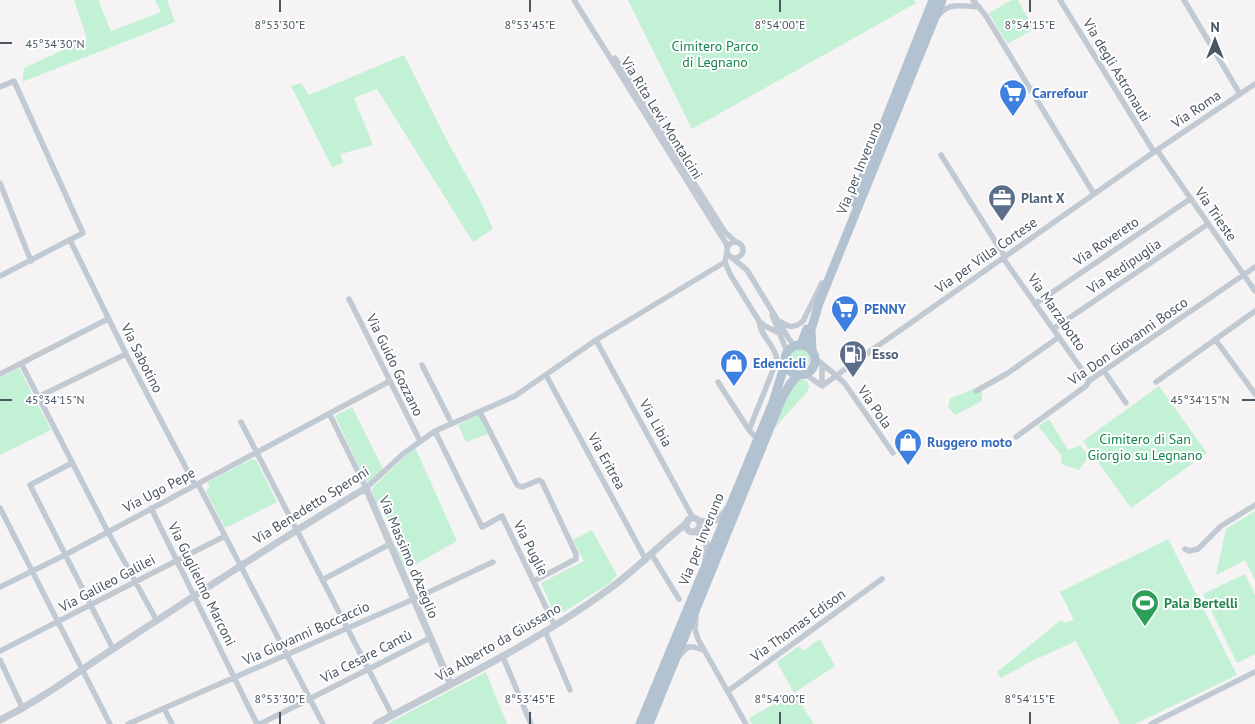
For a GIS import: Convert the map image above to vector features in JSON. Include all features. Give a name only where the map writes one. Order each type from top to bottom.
[{"type":"main road","name":"Via per Inveruno","points":[[798,345],[933,0]]},
{"type":"main road","name":"Via per Inveruno","points":[[812,349],[811,330],[819,303],[942,0]]},
{"type":"main road","points":[[798,345],[812,349],[819,362],[801,375],[790,372],[784,360],[787,352],[798,345]]},
{"type":"main road","name":"Via per Inveruno","points":[[640,724],[772,405],[785,364]]},
{"type":"main road","name":"Via per Inveruno","points":[[649,724],[782,398],[790,384],[801,375]]},
{"type":"street","name":"Via Rita Levi Montalcini","points":[[574,0],[727,245],[728,252],[747,270],[789,339],[798,345]]},
{"type":"street","name":"Via Rita Levi Montalcini","points":[[578,0],[714,216],[725,232],[736,242]]},
{"type":"street","points":[[973,0],[1094,194]]},
{"type":"street","name":"Via degli Astronauti","points":[[1060,0],[1153,152]]},
{"type":"street","points":[[1184,0],[1240,94]]},
{"type":"street","points":[[901,101],[907,92],[939,14],[943,9],[961,5],[979,7]]},
{"type":"street","points":[[0,87],[14,81],[83,234],[0,276]]},
{"type":"street","points":[[1253,86],[1255,94]]},
{"type":"street","name":"Via Roma","points":[[1153,152],[1253,86]]},
{"type":"street","name":"Via per Villa Cortese","points":[[822,386],[1153,152]]},
{"type":"street","name":"Via Trieste","points":[[1153,152],[1190,199],[1255,292]]},
{"type":"street","name":"Via Marzabotto","points":[[941,155],[1004,257],[1035,304],[1088,377],[1089,382]]},
{"type":"street","points":[[0,183],[31,261]]},
{"type":"street","name":"Via Rovereto","points":[[1035,304],[1190,199]]},
{"type":"street","name":"Via Redipuglia","points":[[1053,329],[1208,224]]},
{"type":"street","name":"Via Sabotino","points":[[70,240],[126,354],[288,654],[323,724]]},
{"type":"street","points":[[728,252],[739,257],[743,250],[740,244],[736,242],[731,243],[728,252],[725,262],[730,274],[759,321],[777,360],[749,430]]},
{"type":"street","name":"Via Rita Levi Montalcini","points":[[743,250],[747,270]]},
{"type":"street","name":"Via Benedetto Speroni","points":[[0,720],[23,709],[240,565],[296,529],[366,488],[420,441],[436,431],[515,396],[596,340],[725,262]]},
{"type":"street","name":"Via Don Giovanni Bosco","points":[[1016,437],[1104,371],[1255,267]]},
{"type":"street","name":"Via per Inveruno","points":[[780,322],[785,325],[798,326],[803,321],[822,283]]},
{"type":"street","name":"Via Guido Gozzano","points":[[349,299],[420,441]]},
{"type":"street","name":"Via Rita Levi Montalcini","points":[[766,301],[777,332],[787,352]]},
{"type":"street","points":[[1156,382],[1254,314]]},
{"type":"street","points":[[0,374],[108,319]]},
{"type":"street","points":[[759,321],[777,332]]},
{"type":"street","points":[[770,344],[769,335],[777,332]]},
{"type":"street","points":[[976,391],[1008,373],[1059,337]]},
{"type":"street","points":[[1216,339],[1255,394]]},
{"type":"street","name":"Via Libia","points":[[596,340],[693,521]]},
{"type":"street","points":[[38,397],[126,354]]},
{"type":"street","points":[[819,362],[837,376]]},
{"type":"street","points":[[819,362],[822,386]]},
{"type":"street","points":[[21,363],[108,532],[157,621]]},
{"type":"street","points":[[422,365],[452,424]]},
{"type":"street","points":[[1104,371],[1126,403]]},
{"type":"street","name":"Via Eritrea","points":[[546,375],[646,560]]},
{"type":"street","points":[[801,375],[822,386]]},
{"type":"street","name":"Via Pola","points":[[837,376],[893,453]]},
{"type":"street","name":"Via Ugo Pepe","points":[[0,587],[65,555],[390,382]]},
{"type":"street","points":[[718,382],[749,430],[757,439]]},
{"type":"street","points":[[480,412],[517,485],[522,487],[536,480],[542,482],[576,554],[576,558],[572,562],[534,581]]},
{"type":"street","name":"Via Massimo d'Azeglio","points":[[330,415],[366,488],[450,684]]},
{"type":"street","points":[[241,422],[392,715]]},
{"type":"street","name":"Via Puglie","points":[[436,431],[482,527],[502,516],[555,626]]},
{"type":"street","points":[[72,463],[30,486],[113,648]]},
{"type":"street","points":[[693,521],[713,522],[722,516],[730,505]]},
{"type":"street","points":[[1185,550],[1198,549],[1222,526],[1255,505]]},
{"type":"street","points":[[0,508],[110,724]]},
{"type":"street","name":"Via Guglielmo Marconi","points":[[151,508],[234,679],[259,724]]},
{"type":"street","points":[[693,521],[700,526],[693,531]]},
{"type":"street","points":[[693,521],[687,527],[701,534],[707,543],[708,552],[705,567]]},
{"type":"street","name":"Via Alberto da Giussano","points":[[376,724],[503,657],[555,626],[612,587],[693,521]]},
{"type":"street","name":"Via Alberto da Giussano","points":[[673,536],[693,531]]},
{"type":"street","name":"Via Galileo Galilei","points":[[0,651],[225,536]]},
{"type":"street","points":[[322,580],[390,544]]},
{"type":"street","points":[[652,555],[679,599]]},
{"type":"street","name":"Via Giovanni Boccaccio","points":[[128,724],[414,600],[493,562]]},
{"type":"street","name":"Via Thomas Edison","points":[[728,691],[882,579]]},
{"type":"street","points":[[702,595],[695,619],[695,629],[704,651],[746,724]]},
{"type":"street","points":[[545,631],[570,690]]},
{"type":"street","name":"Via Cesare Cantù","points":[[259,724],[430,638]]},
{"type":"street","points":[[674,662],[688,647],[704,651]]},
{"type":"street","points":[[503,657],[532,724]]},
{"type":"street","points":[[0,660],[23,709]]},
{"type":"street","points":[[1151,724],[1255,672]]},
{"type":"street","points":[[164,708],[172,724]]},
{"type":"green space","points":[[74,0],[98,0],[111,31],[161,12],[155,0],[167,0],[175,22],[22,82],[24,68],[87,39]]},
{"type":"green space","name":"Cimitero Parco di Legnano","points":[[628,0],[914,0],[916,3],[692,129]]},
{"type":"green space","points":[[1012,0],[1018,0],[1034,29],[1007,44],[989,13]]},
{"type":"green space","points":[[404,55],[444,135],[479,198],[493,229],[473,242],[377,89],[354,98],[373,145],[341,154],[343,163],[332,167],[291,86],[301,83],[309,95]]},
{"type":"green space","points":[[796,349],[804,349],[810,355],[810,363],[804,369],[796,369],[790,363],[790,355]]},
{"type":"green space","points":[[19,368],[51,430],[0,455],[0,378]]},
{"type":"green space","points":[[800,379],[807,381],[808,391],[770,433],[790,389]]},
{"type":"green space","name":"Cimitero di San Giorgio su Legnano","points":[[1159,386],[1207,453],[1131,508],[1083,441]]},
{"type":"green space","points":[[975,388],[982,392],[982,401],[955,415],[948,407],[950,399]]},
{"type":"green space","points":[[352,407],[383,469],[367,483],[335,416]]},
{"type":"green space","points":[[479,415],[488,434],[466,442],[458,425]]},
{"type":"green space","points":[[1049,419],[1068,450],[1080,445],[1089,456],[1079,470],[1061,464],[1062,456],[1038,426]]},
{"type":"green space","points":[[415,447],[457,541],[409,568],[407,566],[404,567],[396,548],[399,546],[380,502],[376,503],[372,490]]},
{"type":"green space","points":[[252,459],[256,460],[277,502],[225,528],[206,492],[209,487],[208,482]]},
{"type":"green space","points":[[1255,511],[1255,580],[1245,560],[1216,575],[1226,529]]},
{"type":"green space","points":[[592,530],[617,575],[610,583],[557,616],[541,583],[584,561],[573,540]]},
{"type":"green space","name":"Pala Bertelli","points":[[1168,539],[1237,675],[1135,724],[1120,724],[1076,641],[1032,661],[1001,678],[997,672],[1061,620],[1064,623],[1074,620],[1060,592]]},
{"type":"green space","points":[[1245,574],[1255,595],[1255,654],[1237,663],[1203,594]]},
{"type":"green space","points":[[820,639],[835,666],[794,693],[777,662],[799,646],[803,651]]},
{"type":"green space","points":[[486,672],[507,724],[387,724]]},
{"type":"green space","points":[[794,693],[814,724],[752,724],[749,718]]},
{"type":"place","name":"Carrefour","points":[[1013,117]]},
{"type":"place","name":"Plant X","points":[[1002,222]]},
{"type":"place","name":"PENNY","points":[[845,333]]},
{"type":"place","name":"Esso","points":[[853,378]]},
{"type":"place","name":"Edencicli","points":[[734,387]]},
{"type":"place","name":"Ruggero moto","points":[[908,466]]},
{"type":"place","name":"Pala Bertelli","points":[[1145,627]]}]
